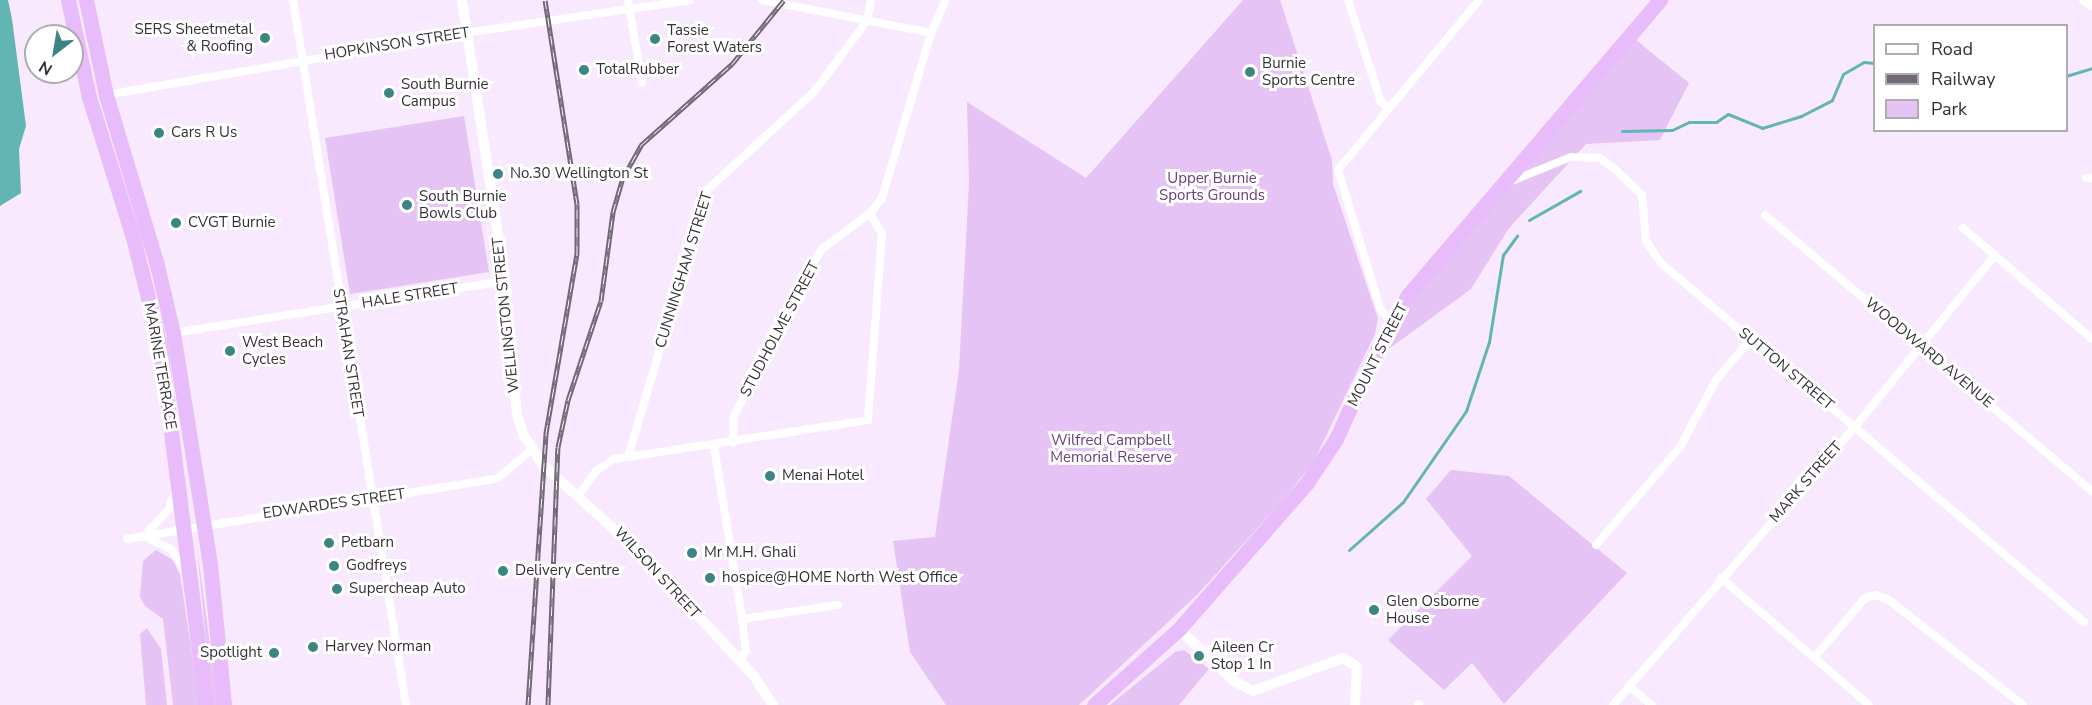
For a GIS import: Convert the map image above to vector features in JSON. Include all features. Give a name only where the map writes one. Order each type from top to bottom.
[{"type":"highway","name":"MARINE TERRACE","points":[[68,0],[89,97],[134,242],[160,346],[206,705]]},
{"type":"highway","name":"MARINE TERRACE","points":[[86,0],[106,95],[157,265],[173,333],[201,524],[210,564],[224,705]]},
{"type":"highway","name":"MOUNT STREET","points":[[1094,705],[1179,629],[1224,581],[1322,464],[1390,323],[1408,295],[1508,182],[1660,0]]},
{"type":"street","name":"STRAHAN STREET","points":[[293,0],[406,705]]},
{"type":"street","name":"WELLINGTON STREET","points":[[462,0],[505,281],[517,415],[531,450]]},
{"type":"street","name":"HOPKINSON STREET","points":[[106,95],[629,4],[690,0]]},
{"type":"street","points":[[762,0],[931,33]]},
{"type":"street","name":"CUNNINGHAM STREET","points":[[628,457],[707,190],[814,92],[867,21],[871,0]]},
{"type":"street","name":"STUDHOLME STREET","points":[[733,443],[734,416],[811,267],[822,249],[870,213],[882,198],[931,33],[946,0]]},
{"type":"street","points":[[1348,0],[1381,102],[1388,107]]},
{"type":"street","points":[[1390,323],[1380,308],[1338,170],[1479,0]]},
{"type":"street","points":[[2084,0],[2092,5]]},
{"type":"street","points":[[629,4],[642,83]]},
{"type":"street","name":"SUTTON STREET","points":[[1508,182],[1571,157],[1600,158],[1630,180],[1642,195],[1646,241],[1651,254],[2084,622]]},
{"type":"street","points":[[578,496],[603,464],[628,457],[714,446],[868,420],[882,234],[870,213]]},
{"type":"street","name":"WOODWARD AVENUE","points":[[1766,215],[2092,491]]},
{"type":"street","points":[[1963,228],[2092,339]]},
{"type":"street","name":"MARK STREET","points":[[1613,705],[1854,427],[1995,255]]},
{"type":"street","name":"HALE STREET","points":[[173,333],[505,281]]},
{"type":"street","points":[[1596,545],[1680,447],[1716,380],[1751,339]]},
{"type":"street","points":[[714,446],[746,651],[739,660]]},
{"type":"street","name":"WILSON STREET","points":[[531,450],[549,472],[636,549],[739,660],[773,705]]},
{"type":"street","name":"EDWARDES STREET","points":[[127,539],[201,524],[498,478],[531,450]]},
{"type":"street","points":[[178,479],[169,509],[144,536],[171,549],[186,572],[193,594]]},
{"type":"street","points":[[1721,578],[1869,705]]},
{"type":"street","points":[[1814,658],[1865,598],[1876,595],[1889,600],[2023,705]]},
{"type":"street","points":[[742,619],[838,605]]},
{"type":"street","points":[[1179,629],[1234,681],[1252,691],[1343,658],[1357,667],[1355,705]]},
{"type":"street","points":[[1629,686],[1652,705]]},
{"type":"green space","name":"Wilfred Campbell Memorial Reserve","points":[[1243,0],[1280,0],[1332,160],[1333,184],[1378,319],[1375,334],[1314,461],[1285,498],[1198,594],[1079,705],[946,705],[910,652],[893,541],[935,537],[959,370],[969,183],[967,102],[1086,178]]},
{"type":"green space","points":[[1630,35],[1689,83],[1660,140],[1586,144],[1509,228],[1471,289],[1371,362],[1391,323]]},
{"type":"green space","name":"South Burnie Bowls Club","points":[[464,116],[489,272],[350,294],[325,138]]},
{"type":"green space","points":[[1451,470],[1509,476],[1627,573],[1504,704],[1472,663],[1444,690],[1388,640],[1472,556],[1426,499]]},
{"type":"green space","points":[[197,547],[218,705],[212,705]]},
{"type":"green space","points":[[156,550],[173,560],[180,575],[200,705],[173,705],[163,619],[145,606],[140,597],[143,561]]},
{"type":"green space","points":[[147,628],[161,649],[167,705],[146,705],[140,634]]},
{"type":"green space","points":[[1184,650],[1209,669],[1179,705],[1110,705],[1175,652]]},
{"type":"shaded area","points":[[0,0],[8,0],[12,19],[26,126],[19,149],[21,193],[0,206]]},
{"type":"waterway","points":[[1622,131],[1672,130],[1689,122],[1716,122],[1728,114],[1762,128],[1801,116],[1832,100],[1843,74],[1864,62],[1873,63]]},
{"type":"waterway","points":[[2068,75],[2092,68]]},
{"type":"waterway","points":[[1529,220],[1580,191]]},
{"type":"waterway","points":[[1349,550],[1403,502],[1466,411],[1489,342],[1503,255],[1517,236]]},
{"type":"railway","points":[[528,705],[546,433],[577,254],[577,204],[545,0]]},
{"type":"railway","points":[[548,705],[558,447],[568,400],[601,301],[613,212],[623,178],[641,145],[732,64],[784,0]]},
{"type":"place","name":"SERS Sheetmetal & Roofing","points":[[265,38]]},
{"type":"place","name":"Tassie Forest Waters","points":[[655,39]]},
{"type":"place","name":"TotalRubber","points":[[584,70]]},
{"type":"place","name":"Burnie Sports Centre","points":[[1250,72]]},
{"type":"place","name":"South Burnie Campus","points":[[389,93]]},
{"type":"place","name":"Cars R Us","points":[[159,133]]},
{"type":"place","name":"No.30 Wellington St","points":[[498,174]]},
{"type":"place","name":"South Burnie Bowls Club","points":[[407,205]]},
{"type":"place","name":"CVGT Burnie","points":[[176,223]]},
{"type":"place","name":"West Beach Cycles","points":[[230,351]]},
{"type":"place","name":"Menai Hotel","points":[[770,476]]},
{"type":"place","name":"Petbarn","points":[[329,543]]},
{"type":"place","name":"Mr M.H. Ghali","points":[[692,553]]},
{"type":"place","name":"Godfreys","points":[[334,566]]},
{"type":"place","name":"Delivery Centre","points":[[503,571]]},
{"type":"place","name":"hospice@HOME North West Office","points":[[710,578]]},
{"type":"place","name":"Supercheap Auto","points":[[337,589]]},
{"type":"place","name":"Glen Osborne House","points":[[1374,610]]},
{"type":"place","name":"Harvey Norman","points":[[313,647]]},
{"type":"place","name":"Spotlight","points":[[274,653]]},
{"type":"place","name":"Aileen Cr Stop 1 In","points":[[1199,656]]},
{"type":"park label","name":"Upper Burnie Sports Grounds","points":[[1212,186]]}]
